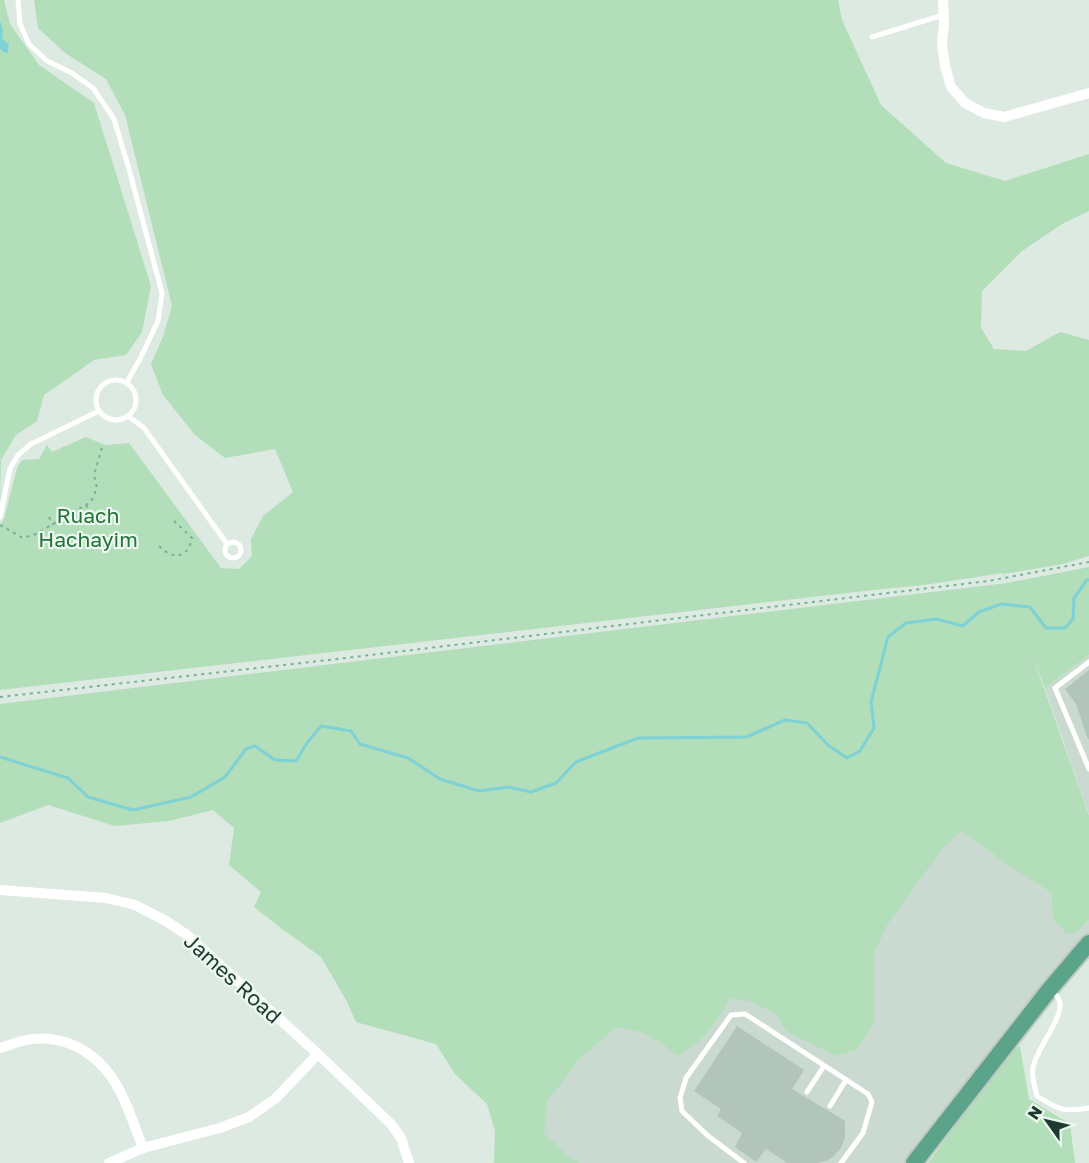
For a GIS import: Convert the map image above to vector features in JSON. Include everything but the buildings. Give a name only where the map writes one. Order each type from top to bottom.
[{"type":"main road","points":[[914,1163],[1049,990],[1089,943]]},
{"type":"street","points":[[943,0],[942,44],[945,66],[951,87],[965,103],[984,113],[1004,117],[1089,93]]},
{"type":"street","name":"James Road","points":[[0,890],[106,898],[149,911],[187,935],[391,1124],[401,1138],[409,1163]]},
{"type":"street","points":[[0,1048],[23,1041],[46,1038],[57,1039],[81,1048],[104,1066],[115,1082],[143,1148]]},
{"type":"street","points":[[109,1163],[143,1148],[220,1128],[249,1117],[275,1099],[318,1054]]},
{"type":"lane","points":[[18,0],[20,24],[29,44],[47,61],[93,88],[114,119],[129,169],[162,293],[158,321],[127,382]]},
{"type":"lane","points":[[872,37],[944,15]]},
{"type":"lane","points":[[113,379],[127,382],[135,392],[136,405],[123,419],[104,417],[96,405],[97,391],[107,381],[113,379]]},
{"type":"lane","points":[[0,517],[10,469],[18,455],[31,444],[99,411]]},
{"type":"lane","points":[[128,416],[144,428],[227,544]]},
{"type":"lane","points":[[1089,662],[1055,688],[1089,769]]},
{"type":"lane","points":[[1049,990],[1056,994],[1060,1002],[1058,1014],[1032,1070],[1037,1096],[1054,1107],[1071,1111],[1089,1108]]},
{"type":"lane","points":[[744,1163],[706,1135],[682,1112],[680,1098],[686,1078],[731,1015],[744,1014],[868,1094],[872,1102],[863,1133],[841,1163]]},
{"type":"lane","points":[[807,1092],[824,1066]]},
{"type":"lane","points":[[830,1106],[846,1080]]},
{"type":"path","points":[[0,525],[23,538],[53,525],[91,502],[97,488],[94,475],[103,444]]},
{"type":"path","points":[[86,505],[94,518]]},
{"type":"path","points":[[49,518],[53,525]]},
{"type":"path","points":[[159,546],[174,556],[183,554],[190,547],[192,538],[174,521]]},
{"type":"path","points":[[0,697],[349,658],[988,581],[1089,562]]},
{"type":"shaded area","points":[[1089,655],[1089,815],[1045,688]]},
{"type":"shaded area","points":[[943,811],[1089,913],[1089,945],[914,1163],[563,1163],[510,1126],[645,920]]},
{"type":"green space","points":[[0,0],[4,0],[10,24],[39,65],[94,103],[151,286],[142,332],[126,355],[94,360],[44,395],[37,421],[16,435],[1,460],[0,504],[0,49],[8,53],[9,45],[2,40]]},
{"type":"green space","name":"Ruach Hachayim","points":[[34,0],[838,0],[842,20],[881,105],[946,163],[1005,181],[1089,154],[1089,211],[1062,224],[1022,251],[982,291],[981,328],[994,349],[1026,351],[1060,332],[1089,340],[1089,556],[1063,564],[1004,574],[1007,583],[1003,573],[924,585],[0,690],[0,525],[4,519],[17,468],[22,460],[39,459],[47,445],[52,452],[86,437],[105,445],[129,443],[221,568],[239,569],[252,556],[251,539],[263,516],[293,492],[275,449],[225,458],[195,435],[163,395],[151,364],[163,337],[172,306],[125,115],[106,79],[65,53],[38,28]]},
{"type":"green space","points":[[1089,567],[1089,655],[1045,688],[1033,657],[1089,816],[1089,919],[1073,934],[1066,933],[1053,919],[1052,893],[961,830],[942,849],[887,925],[874,954],[874,1024],[857,1049],[836,1056],[786,1031],[777,1014],[749,1001],[731,998],[714,1024],[702,1037],[677,1056],[645,1033],[617,1027],[579,1059],[547,1102],[544,1133],[570,1158],[580,1163],[494,1163],[495,1131],[487,1104],[455,1074],[436,1044],[356,1022],[321,957],[254,907],[261,892],[229,865],[234,828],[213,810],[169,821],[115,826],[48,805],[0,823],[0,704],[1007,583]]},
{"type":"green space","points":[[1020,1046],[1029,1099],[1070,1124],[1075,1163],[928,1163],[1008,1054]]},
{"type":"water","points":[[0,19],[2,39],[9,44],[8,53],[0,49]]},
{"type":"waterway","points":[[0,757],[68,778],[88,797],[133,810],[191,797],[225,777],[246,749],[255,746],[275,760],[296,761],[321,726],[351,731],[360,744],[408,758],[440,779],[479,791],[509,787],[531,792],[556,783],[576,762],[638,738],[746,737],[785,720],[807,723],[828,745],[847,758],[860,751],[874,728],[871,702],[888,637],[906,623],[936,619],[963,626],[979,612],[1001,604],[1030,607],[1046,628],[1065,628],[1073,619],[1074,598],[1089,580]]}]
